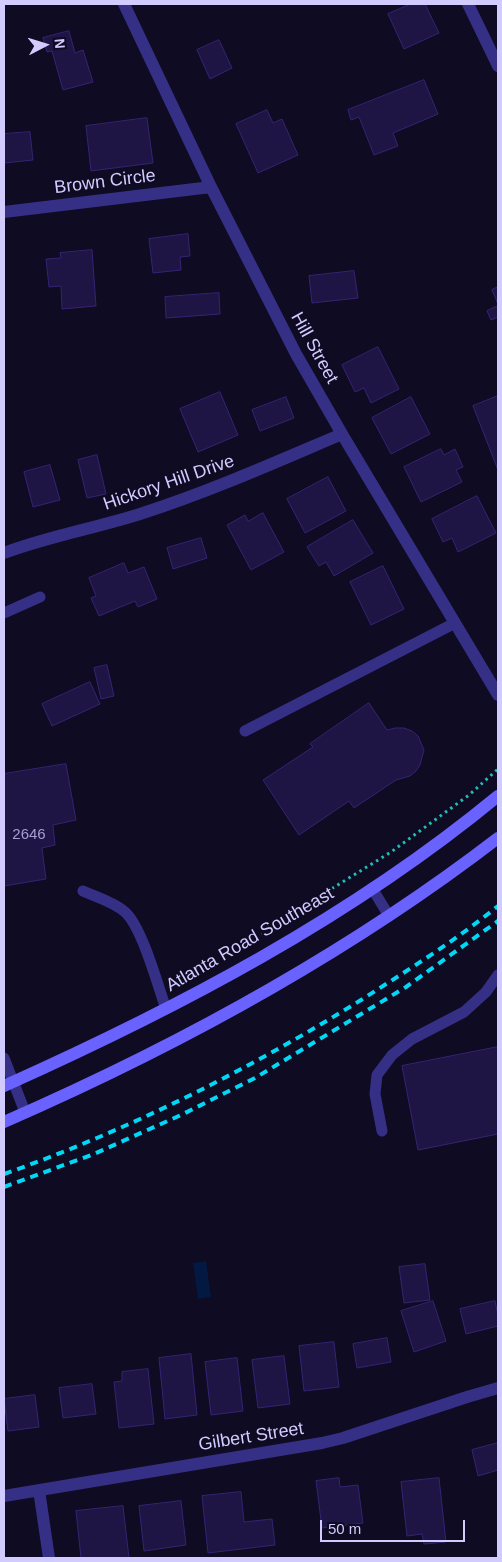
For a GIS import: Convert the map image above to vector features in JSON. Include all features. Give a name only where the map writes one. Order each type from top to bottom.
[{"type":"main road","name":"Atlanta Road Southeast","points":[[8,1084],[92,1046],[244,967],[372,888],[465,824],[498,796]]},
{"type":"main road","points":[[4,1122],[178,1040],[318,960],[439,883],[498,838]]},
{"type":"street","name":"Hill Street","points":[[124,4],[210,187],[296,354],[498,695]]},
{"type":"street","points":[[468,4],[498,66]]},
{"type":"street","name":"Brown Circle","points":[[4,212],[210,187]]},
{"type":"street","name":"Hickory Hill Drive","points":[[4,553],[32,542],[141,514],[197,495],[342,434]]},
{"type":"street","name":"Gilbert Street","points":[[4,1496],[322,1443],[498,1388]]},
{"type":"street","points":[[39,1490],[49,1558]]},
{"type":"lane","points":[[4,613],[40,597]]},
{"type":"lane","points":[[245,731],[455,623]]},
{"type":"lane","points":[[372,888],[389,916]]},
{"type":"lane","points":[[83,891],[123,910],[131,918],[139,933],[166,1009]]},
{"type":"lane","points":[[382,1131],[375,1094],[378,1075],[392,1055],[412,1039],[464,1012],[486,992],[498,976]]},
{"type":"lane","points":[[4,1058],[8,1084],[26,1112]]},
{"type":"path","points":[[226,956],[309,906],[315,899],[391,852],[469,795],[498,769]]},
{"type":"path","points":[[160,991],[202,969]]},
{"type":"water","points":[[206,1261],[211,1297],[198,1299],[193,1263]]},
{"type":"building","points":[[411,4],[425,4],[439,33],[404,49],[388,14]]},
{"type":"building","points":[[69,31],[75,53],[83,50],[93,82],[63,90],[52,51],[47,52],[43,38]]},
{"type":"building","points":[[219,40],[232,68],[210,79],[197,50]]},
{"type":"building","points":[[424,80],[438,114],[393,133],[398,146],[374,155],[359,117],[351,120],[348,110]]},
{"type":"building","points":[[267,110],[273,123],[282,119],[298,155],[258,173],[236,124]]},
{"type":"building","points":[[147,118],[153,163],[91,171],[86,126]]},
{"type":"building","points":[[30,132],[33,160],[4,163],[4,134]]},
{"type":"building","points":[[188,234],[190,256],[180,257],[181,270],[153,273],[149,239]]},
{"type":"building","points":[[92,250],[96,306],[62,309],[61,286],[49,287],[46,259],[61,258],[60,253]]},
{"type":"building","points":[[354,271],[358,298],[312,303],[309,276]]},
{"type":"building","points":[[498,287],[498,304],[492,290]]},
{"type":"building","points":[[219,293],[220,314],[166,318],[165,297]]},
{"type":"building","points":[[498,306],[498,317],[491,320],[487,311]]},
{"type":"building","points":[[378,347],[399,389],[371,403],[364,388],[355,392],[342,365]]},
{"type":"building","points":[[220,392],[238,435],[198,452],[180,409]]},
{"type":"building","points":[[498,396],[498,470],[473,406]]},
{"type":"building","points":[[286,397],[294,418],[260,431],[252,410]]},
{"type":"building","points":[[411,397],[430,434],[391,454],[372,418]]},
{"type":"building","points":[[441,449],[444,455],[455,449],[463,467],[456,470],[462,482],[421,502],[404,467]]},
{"type":"building","points":[[97,455],[106,494],[87,498],[78,460]]},
{"type":"building","points":[[50,465],[60,500],[33,507],[24,472]]},
{"type":"building","points":[[328,477],[346,511],[305,533],[287,499]]},
{"type":"building","points":[[477,496],[496,533],[458,552],[452,538],[443,542],[432,519]]},
{"type":"building","points":[[263,513],[284,552],[251,570],[227,525],[245,515],[248,521]]},
{"type":"building","points":[[353,520],[373,553],[334,576],[326,562],[319,566],[307,547]]},
{"type":"building","points":[[201,538],[207,558],[173,569],[167,548]]},
{"type":"building","points":[[124,563],[128,573],[144,567],[157,599],[138,607],[135,601],[99,616],[91,598],[96,596],[89,578]]},
{"type":"building","points":[[383,566],[404,609],[371,625],[350,582]]},
{"type":"building","points":[[107,665],[114,696],[101,699],[94,668]]},
{"type":"building","points":[[90,682],[100,704],[52,726],[42,704]]},
{"type":"building","points":[[369,703],[387,730],[404,728],[418,736],[424,750],[420,765],[410,776],[396,780],[354,808],[349,801],[299,835],[263,780],[313,747],[310,744]]},
{"type":"building","points":[[66,764],[76,820],[53,825],[55,845],[42,848],[46,879],[4,886],[4,774]]},
{"type":"building","points":[[498,1047],[498,1134],[418,1150],[402,1066]]},
{"type":"building","points":[[425,1264],[430,1300],[404,1303],[399,1267]]},
{"type":"building","points":[[433,1301],[446,1341],[414,1352],[401,1311]]},
{"type":"building","points":[[495,1301],[498,1326],[466,1334],[460,1309]]},
{"type":"building","points":[[387,1338],[391,1362],[357,1368],[353,1344]]},
{"type":"building","points":[[334,1342],[339,1387],[304,1391],[299,1346]]},
{"type":"building","points":[[191,1354],[197,1415],[165,1419],[159,1358]]},
{"type":"building","points":[[284,1356],[290,1404],[258,1408],[252,1360]]},
{"type":"building","points":[[237,1358],[243,1411],[211,1415],[205,1362]]},
{"type":"building","points":[[148,1369],[154,1424],[119,1428],[114,1382],[122,1381],[122,1372]]},
{"type":"building","points":[[92,1384],[96,1414],[63,1418],[59,1388]]},
{"type":"building","points":[[35,1395],[39,1427],[8,1431],[4,1399]]},
{"type":"building","points":[[498,1443],[498,1470],[478,1476],[472,1450]]},
{"type":"building","points":[[339,1478],[340,1487],[358,1485],[363,1523],[322,1528],[316,1481]]},
{"type":"building","points":[[439,1478],[446,1542],[424,1544],[422,1534],[407,1536],[401,1482]]},
{"type":"building","points":[[241,1492],[244,1522],[272,1519],[275,1545],[208,1553],[202,1496]]},
{"type":"building","points":[[181,1501],[186,1545],[144,1551],[139,1506]]},
{"type":"building","points":[[123,1506],[129,1558],[81,1558],[76,1511]]},
{"type":"railway","points":[[4,1174],[51,1157],[142,1118],[275,1051],[414,966],[498,906]]},
{"type":"railway","points":[[4,1187],[94,1154],[181,1115],[255,1078],[406,987],[498,921]]}]
